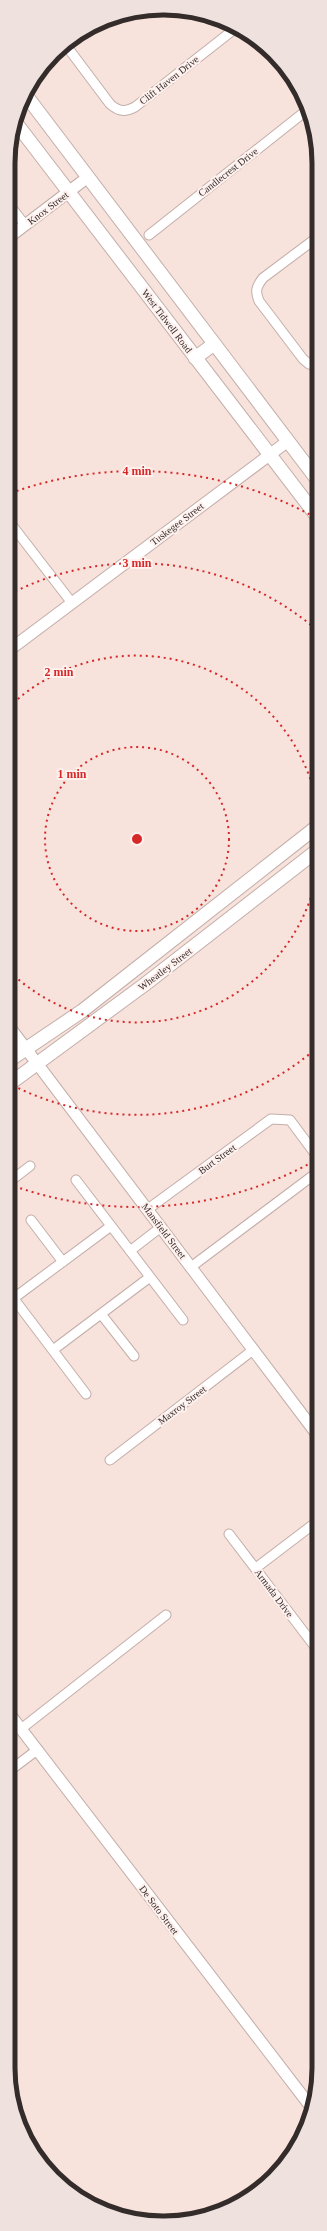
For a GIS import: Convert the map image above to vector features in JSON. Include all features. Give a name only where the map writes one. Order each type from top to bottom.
[{"type":"main road","points":[[29,100],[312,473]]},
{"type":"main road","name":"West Tidwell Road","points":[[19,128],[312,510]]},
{"type":"main road","points":[[196,358],[214,344]]},
{"type":"main road","name":"Wheatley Street","points":[[15,1056],[82,1012],[132,970],[312,831]]},
{"type":"main road","name":"Wheatley Street","points":[[15,1080],[144,985],[312,854]]},
{"type":"main road","points":[[237,890],[249,904]]},
{"type":"main road","points":[[132,970],[144,985]]},
{"type":"street","name":"Clift Haven Drive","points":[[69,49],[86,73],[117,110],[124,111],[130,110],[231,31]]},
{"type":"street","name":"Candlecrest Drive","points":[[149,235],[303,113]]},
{"type":"street","name":"Knox Street","points":[[15,233],[88,177]]},
{"type":"street","points":[[15,212],[26,225]]},
{"type":"street","points":[[312,241],[263,278],[257,286],[256,293],[259,302],[304,359],[309,364],[312,364]]},
{"type":"street","name":"Tuskegee Street","points":[[15,646],[288,441]]},
{"type":"street","points":[[15,529],[72,603]]},
{"type":"street","name":"Mansfield Street","points":[[15,1034],[312,1428]]},
{"type":"street","name":"Burt Street","points":[[148,1209],[271,1119],[290,1120],[312,1150]]},
{"type":"street","points":[[15,1176],[30,1166]]},
{"type":"street","points":[[191,1267],[312,1176]]},
{"type":"street","points":[[76,1180],[184,1320]]},
{"type":"street","points":[[31,1220],[63,1262]]},
{"type":"street","points":[[15,1297],[111,1226]]},
{"type":"street","points":[[130,1251],[161,1228]]},
{"type":"street","points":[[53,1350],[150,1277]]},
{"type":"street","points":[[15,1299],[86,1394]]},
{"type":"street","points":[[101,1314],[134,1356]]},
{"type":"street","name":"Maxroy Street","points":[[110,1460],[254,1350]]},
{"type":"street","points":[[256,1568],[312,1525]]},
{"type":"street","name":"Armada Drive","points":[[229,1534],[312,1643]]},
{"type":"street","points":[[21,1729],[166,1615]]},
{"type":"street","name":"De Soto Street","points":[[15,1721],[308,2103]]},
{"type":"street","points":[[15,1767],[37,1750]]}]
